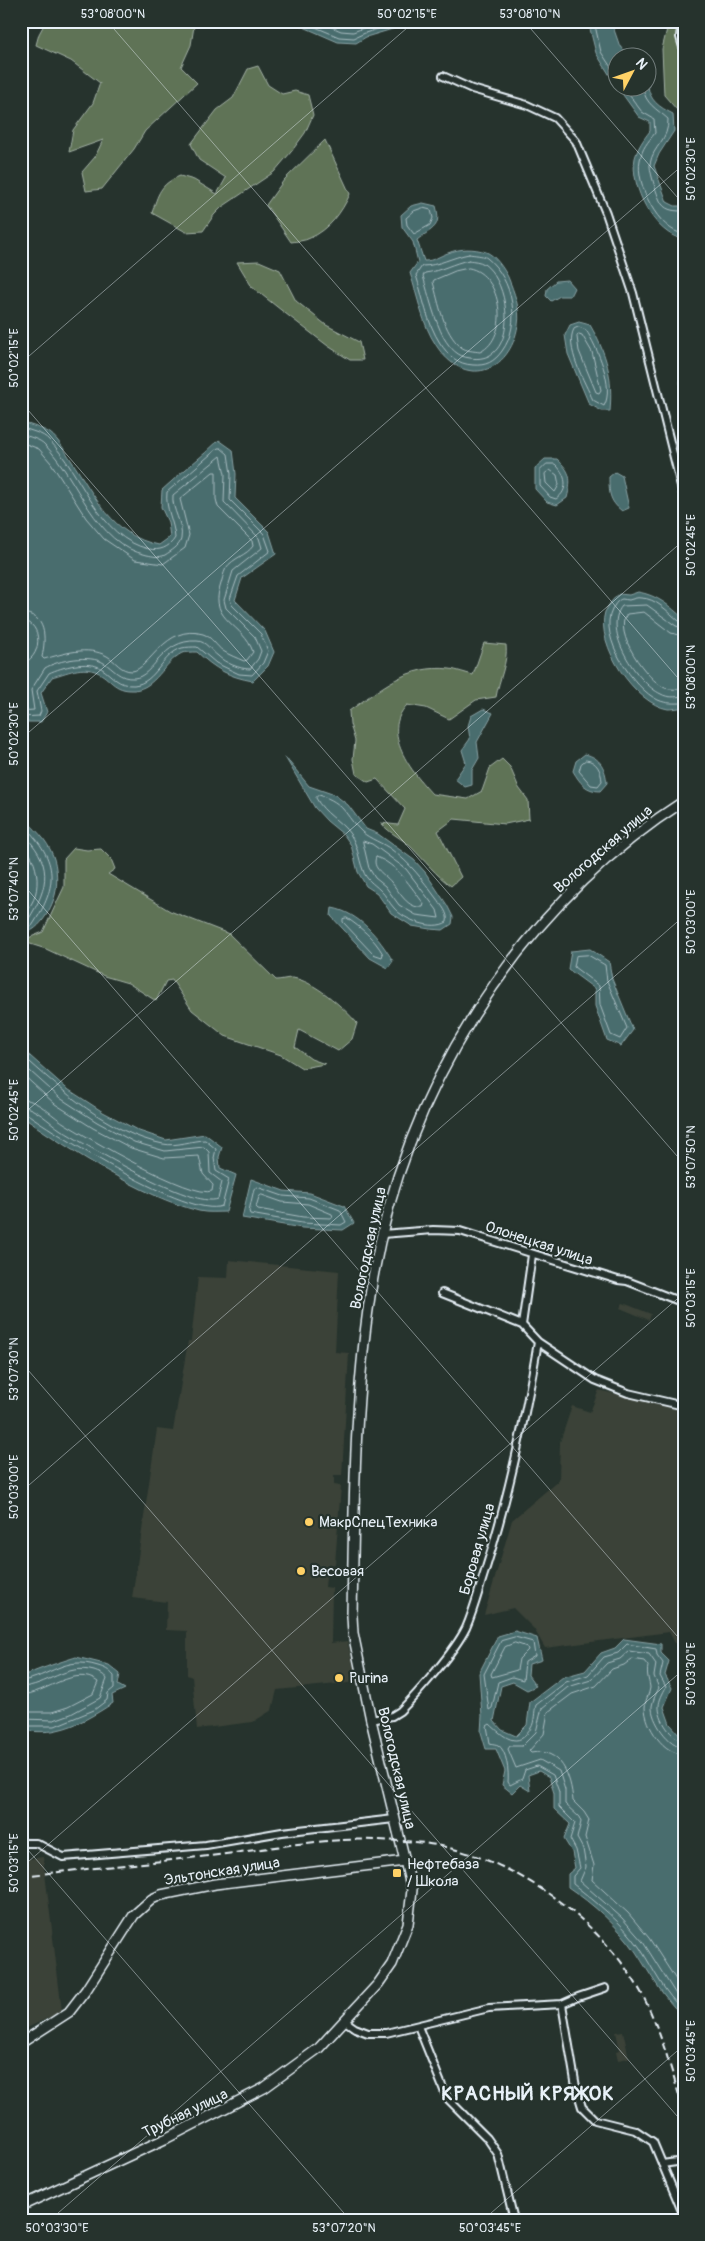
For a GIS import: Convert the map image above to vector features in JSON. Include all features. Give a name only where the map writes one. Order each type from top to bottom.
[{"type":"main road","name":"Вологодская улица","points":[[405,1861],[371,1720],[353,1633],[352,1574],[356,1438],[365,1331],[382,1234],[398,1174],[423,1109],[450,1055],[500,977],[560,905],[593,872],[631,840],[684,801]]},
{"type":"main road","name":"Трубная улица","points":[[21,2206],[234,2106],[264,2088],[319,2048],[386,1974],[398,1954],[406,1931],[412,1900],[410,1878],[405,1861]]},
{"type":"main road","name":"Эльтонская улица","points":[[21,2043],[69,2012],[86,1990],[134,1915],[152,1899],[161,1894],[215,1884],[405,1861]]},
{"type":"street","points":[[682,21],[680,37],[684,51]]},
{"type":"street","points":[[443,76],[472,89],[527,104],[554,118],[576,141],[606,213],[632,293],[684,498]]},
{"type":"street","name":"Олонецкая улица","points":[[382,1234],[433,1230],[460,1232],[532,1255],[627,1281],[684,1303]]},
{"type":"street","points":[[522,1325],[532,1255]]},
{"type":"street","points":[[442,1293],[522,1325],[538,1342],[595,1380],[614,1388],[684,1406]]},
{"type":"street","name":"Боровая улица","points":[[371,1720],[392,1716],[400,1711],[465,1630],[492,1548],[526,1416],[538,1342]]},
{"type":"street","name":"Эльтонская улица","points":[[21,1843],[36,1843],[63,1857],[206,1845],[282,1832],[394,1819]]},
{"type":"street","points":[[345,2021],[355,2028],[379,2034],[502,2006],[562,2004],[605,1988]]},
{"type":"street","points":[[562,2004],[576,2087],[582,2107],[595,2120],[626,2127],[645,2135],[653,2142],[684,2216]]},
{"type":"street","points":[[418,2026],[447,2098],[487,2138],[498,2154],[514,2220]]},
{"type":"street","points":[[662,2164],[684,2161]]},
{"type":"shaded area","points":[[229,1260],[339,1271],[335,1352],[349,1353],[342,1475],[334,1475],[334,1485],[341,1486],[335,1564],[327,1566],[325,1587],[332,1588],[331,1643],[347,1641],[358,1682],[277,1690],[272,1710],[253,1722],[197,1729],[192,1677],[187,1675],[187,1631],[166,1630],[167,1602],[132,1598],[157,1429],[173,1431],[188,1341],[191,1341],[198,1277],[228,1278]]},
{"type":"shaded area","points":[[623,1303],[651,1314],[649,1320],[620,1308]]},
{"type":"shaded area","points":[[599,1390],[684,1411],[684,1706],[683,1658],[669,1632],[545,1648],[534,1629],[513,1608],[484,1615],[512,1520],[559,1480],[560,1442],[572,1406],[590,1412]]},
{"type":"shaded area","points":[[43,1857],[62,2011],[21,2031],[21,1860]]},
{"type":"shaded area","points":[[623,2031],[629,2058],[618,2060],[616,2051],[620,2050],[616,2032]]},
{"type":"green space","points":[[46,21],[188,21],[194,26],[191,45],[181,67],[197,83],[145,131],[134,149],[102,189],[86,191],[82,172],[95,157],[103,140],[69,152],[73,130],[93,103],[100,83],[71,61],[36,45]]},
{"type":"green space","points":[[669,21],[684,21],[684,118],[664,95],[662,49]]},
{"type":"green space","points":[[258,66],[268,85],[282,94],[295,91],[308,95],[313,115],[305,133],[274,172],[222,207],[203,231],[186,232],[152,213],[156,200],[164,186],[180,176],[194,180],[217,194],[226,178],[199,160],[191,144],[217,110],[233,98],[248,69]]},
{"type":"green space","points":[[325,140],[350,194],[339,214],[317,235],[308,239],[291,242],[266,205],[284,180]]},
{"type":"green space","points":[[259,261],[280,270],[296,301],[326,325],[359,342],[363,360],[350,360],[328,346],[252,287],[237,262]]},
{"type":"green space","points":[[484,643],[506,645],[505,665],[496,697],[476,700],[449,719],[426,708],[407,705],[400,716],[397,728],[398,740],[408,764],[432,794],[468,799],[482,791],[490,768],[502,759],[510,767],[519,788],[528,800],[529,819],[505,824],[454,819],[438,831],[461,877],[451,886],[435,873],[407,844],[381,823],[398,825],[405,809],[377,779],[368,782],[356,774],[353,759],[355,741],[350,724],[349,711],[384,686],[421,670],[435,668],[450,669],[473,675]]},
{"type":"green space","points":[[74,848],[87,850],[101,849],[111,859],[115,869],[108,874],[170,911],[229,934],[276,980],[292,978],[318,989],[336,1002],[357,1023],[352,1039],[338,1051],[299,1030],[295,1047],[311,1059],[325,1064],[302,1068],[281,1055],[225,1036],[192,1010],[172,980],[166,981],[156,1001],[128,983],[104,976],[46,949],[21,941],[43,932],[64,887],[64,859]]},
{"type":"water","points":[[290,21],[419,21],[366,37],[356,43],[338,42]]},
{"type":"water","points":[[588,21],[611,21],[622,48],[608,48],[608,72],[596,53]]},
{"type":"water","points":[[625,98],[652,98],[663,109],[673,114],[674,131],[659,154],[654,166],[667,202],[675,206],[684,206],[684,239],[673,236],[663,229],[646,208],[640,195],[634,169],[635,158],[641,144],[650,131],[650,122],[639,117]]},
{"type":"water","points":[[423,203],[436,206],[438,213],[437,223],[434,227],[417,240],[424,261],[462,249],[486,252],[493,256],[502,266],[513,289],[519,319],[513,342],[506,355],[496,364],[484,370],[472,371],[460,367],[447,359],[431,337],[424,319],[410,273],[418,262],[413,242],[402,227],[401,215],[411,206]]},
{"type":"water","points":[[567,280],[574,288],[570,296],[560,296],[551,301],[546,296],[547,289],[556,281]]},
{"type":"water","points":[[579,322],[590,325],[605,356],[611,388],[610,411],[602,411],[589,404],[568,354],[565,335],[570,325]]},
{"type":"water","points":[[684,352],[684,396],[680,383]]},
{"type":"water","points":[[21,422],[47,431],[56,439],[106,513],[117,524],[143,540],[159,545],[170,537],[168,522],[161,507],[162,490],[219,440],[233,450],[236,474],[235,498],[269,532],[276,554],[242,578],[235,600],[265,631],[274,652],[268,666],[253,681],[223,671],[197,652],[182,653],[175,657],[148,685],[134,690],[121,688],[92,670],[74,670],[52,677],[41,693],[47,712],[41,722],[21,722],[21,654],[24,650],[27,635],[21,630]]},
{"type":"water","points":[[545,459],[557,459],[568,472],[570,486],[567,498],[557,505],[547,502],[535,489],[535,468]]},
{"type":"water","points":[[615,472],[622,476],[629,508],[622,511],[614,504],[610,492],[609,477]]},
{"type":"water","points":[[638,592],[645,593],[663,602],[684,619],[684,707],[668,709],[655,705],[643,696],[620,671],[606,640],[603,625],[605,612],[611,602],[619,594],[629,595]]},
{"type":"water","points":[[483,709],[493,713],[477,742],[479,758],[472,770],[472,785],[465,787],[455,779],[466,763],[462,750],[470,739],[468,726],[471,716]]},
{"type":"water","points":[[585,754],[595,758],[603,768],[607,783],[600,791],[591,790],[584,786],[573,771],[576,761]]},
{"type":"water","points":[[285,757],[309,786],[335,795],[348,805],[366,829],[378,834],[414,860],[425,872],[447,905],[453,917],[452,924],[443,930],[412,926],[391,913],[377,893],[366,886],[358,872],[351,845],[344,835],[315,808]]},
{"type":"water","points":[[21,816],[40,834],[47,844],[53,856],[57,880],[53,901],[43,920],[33,930],[21,933]]},
{"type":"water","points":[[332,908],[351,915],[375,935],[393,961],[388,968],[370,958],[331,916]]},
{"type":"water","points":[[590,949],[609,962],[612,979],[633,1030],[621,1046],[607,1040],[595,1006],[595,989],[568,969],[571,951]]},
{"type":"water","points":[[21,1048],[66,1088],[103,1112],[139,1131],[166,1140],[205,1134],[222,1147],[219,1157],[220,1168],[236,1175],[226,1212],[199,1211],[154,1195],[83,1157],[21,1116]]},
{"type":"water","points":[[251,1179],[284,1191],[310,1193],[344,1206],[354,1223],[343,1230],[302,1228],[242,1218]]},
{"type":"water","points":[[515,1631],[537,1638],[542,1660],[529,1664],[528,1675],[536,1686],[527,1690],[513,1682],[501,1686],[494,1721],[502,1730],[516,1736],[527,1725],[530,1702],[563,1677],[585,1671],[601,1653],[615,1648],[624,1639],[661,1644],[661,1653],[669,1661],[665,1675],[672,1688],[664,1707],[670,1724],[681,1736],[684,1735],[684,2017],[664,1994],[636,1952],[614,1925],[596,1908],[568,1887],[568,1874],[575,1868],[572,1852],[564,1839],[570,1824],[554,1809],[554,1793],[549,1777],[539,1771],[528,1775],[530,1791],[520,1785],[512,1793],[502,1785],[505,1771],[496,1749],[486,1749],[481,1732],[482,1716],[479,1673],[498,1636]]},
{"type":"water","points":[[76,1657],[109,1665],[120,1674],[118,1685],[125,1689],[112,1695],[113,1703],[72,1726],[48,1731],[21,1731],[21,1678]]},
{"type":"railway","points":[[21,1876],[342,1840],[392,1841],[435,1845],[471,1854],[506,1869],[539,1888],[570,1910],[598,1936],[623,1964],[642,1994],[655,2022],[684,2112]]},
{"type":"place","name":"МакрСпецТехника","points":[[309,1522]]},
{"type":"place","name":"Весовая","points":[[301,1571]]},
{"type":"place","name":"Purina","points":[[339,1678]]},
{"type":"place","name":"Нефтебаза / Школа","points":[[397,1873]]},
{"type":"district","name":"КРАСНЫЙ КРЯЖОК","points":[[528,2093]]}]
